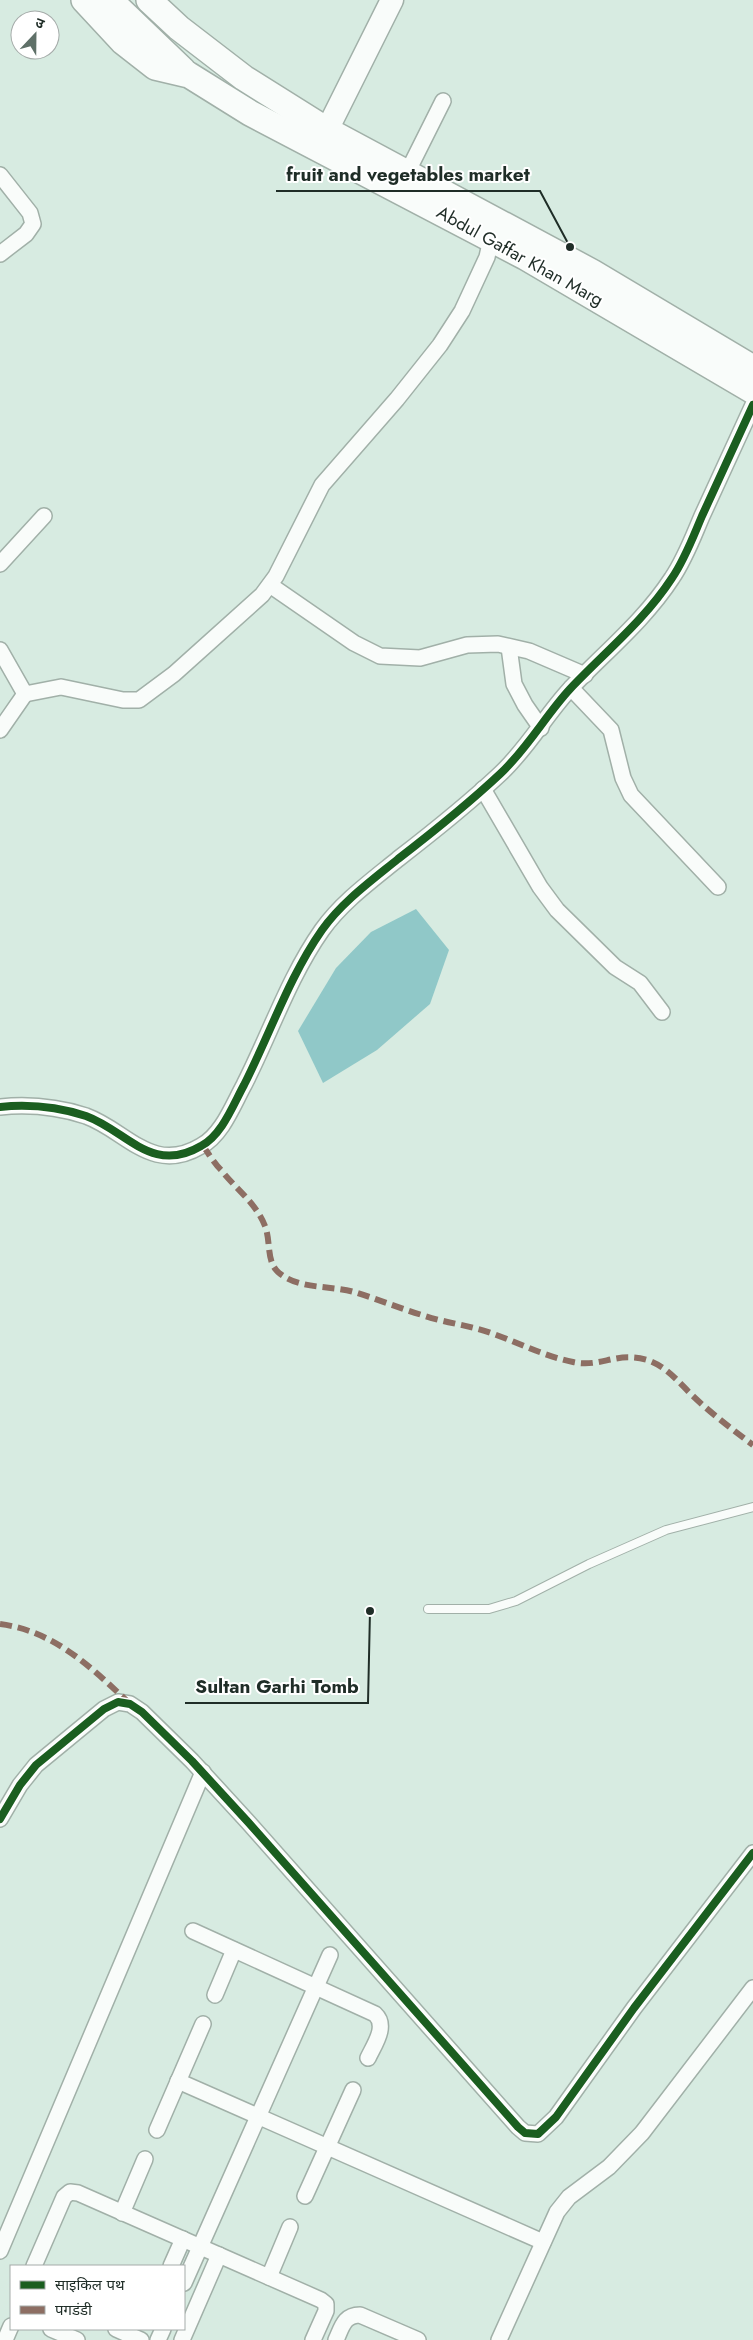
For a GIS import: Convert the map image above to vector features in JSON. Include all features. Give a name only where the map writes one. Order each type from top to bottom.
[{"type":"main road","name":"Abdul Gaffar Khan Marg","points":[[84,0],[123,42],[155,67],[189,75],[250,113],[491,239],[607,304],[753,391]]},
{"type":"main road","points":[[110,0],[189,75]]},
{"type":"main road","name":"Abdul Gaffar Khan Marg","points":[[149,0],[179,28],[244,78],[327,130],[592,272],[753,368]]},
{"type":"street","points":[[327,130],[392,0]]},
{"type":"street","points":[[407,173],[443,101]]},
{"type":"street","points":[[0,175],[30,214],[32,224],[26,234],[0,254]]},
{"type":"street","points":[[0,730],[25,694],[61,687],[123,700],[139,700],[230,625],[270,585],[322,486],[397,399],[440,344],[462,311],[487,257],[491,239]]},
{"type":"street","points":[[0,1107],[50,1107],[69,1111],[102,1123],[118,1132],[141,1150],[150,1153],[178,1155],[203,1146],[218,1130],[234,1105],[308,951],[324,928],[361,889],[505,769],[541,728],[552,710],[571,688],[636,626],[672,578],[686,553],[753,405]]},
{"type":"street","points":[[0,564],[44,516]]},
{"type":"street","points":[[270,585],[354,643],[380,656],[420,658],[467,645],[498,644],[529,651],[585,675]]},
{"type":"street","points":[[509,647],[514,684],[525,705],[541,728]]},
{"type":"street","points":[[0,650],[25,694]]},
{"type":"street","points":[[571,688],[611,730],[622,778],[631,795],[718,887]]},
{"type":"street","points":[[483,789],[540,887],[556,910],[615,967],[640,983],[662,1012]]},
{"type":"street","points":[[0,1819],[20,1785],[36,1765],[104,1709],[118,1702],[130,1704],[142,1712],[203,1772],[310,1893],[352,1936],[525,2133],[538,2134],[556,2117],[634,2008],[753,1853]]},
{"type":"street","points":[[0,2251],[203,1772]]},
{"type":"street","points":[[192,1931],[375,2014],[379,2018],[380,2029],[368,2058]]},
{"type":"street","points":[[215,1995],[234,1950]]},
{"type":"street","points":[[185,2281],[330,1955]]},
{"type":"street","points":[[499,2340],[557,2212],[569,2197],[609,2167],[642,2133],[753,1988]]},
{"type":"street","points":[[157,2130],[202,2024]]},
{"type":"street","points":[[178,2081],[543,2242]]},
{"type":"street","points":[[305,2196],[353,2090]]},
{"type":"street","points":[[122,2213],[145,2159]]},
{"type":"street","points":[[34,2265],[64,2197],[70,2192],[200,2246],[321,2300],[326,2304],[326,2311],[313,2340]]},
{"type":"street","points":[[269,2277],[290,2227]]},
{"type":"street","points":[[171,2265],[183,2239]]},
{"type":"street","points":[[182,2340],[219,2255]]},
{"type":"street","points":[[336,2340],[345,2320],[352,2315],[360,2316],[418,2340]]},
{"type":"street","points":[[5,2340],[10,2328]]},
{"type":"street","points":[[54,2330],[77,2340]]},
{"type":"street","points":[[120,2330],[141,2336]]},
{"type":"lane","points":[[428,1609],[489,1609],[516,1601],[589,1564],[666,1530],[753,1507]]},
{"type":"water","points":[[416,909],[449,950],[430,1004],[377,1050],[323,1083],[298,1031],[336,968],[371,932]]},
{"type":"marked path","points":[[203,1146],[256,1210],[267,1232],[270,1257],[274,1267],[286,1278],[295,1282],[354,1292],[431,1318],[483,1330],[542,1353],[573,1362],[592,1363],[626,1357],[647,1360],[667,1371],[708,1410],[753,1445]]},
{"type":"marked path","points":[[0,1624],[38,1634],[70,1652],[128,1702]]},
{"type":"cycle path","points":[[0,1107],[43,1107],[65,1110],[86,1116],[101,1123],[140,1148],[168,1156],[184,1154],[201,1146],[215,1135],[231,1110],[280,1006],[310,948],[330,920],[357,892],[450,818],[500,774],[519,754],[570,689],[637,622],[661,594],[685,556],[753,405]]},
{"type":"cycle path","points":[[0,1819],[20,1785],[36,1765],[104,1709],[118,1702],[130,1704],[142,1712],[192,1761],[248,1822],[518,2127],[525,2133],[538,2134],[556,2117],[634,2008],[753,1853]]},
{"type":"place","name":"fruit and vegetables market","points":[[570,247]]},
{"type":"place","name":"Sultan Garhi Tomb","points":[[370,1611]]}]
